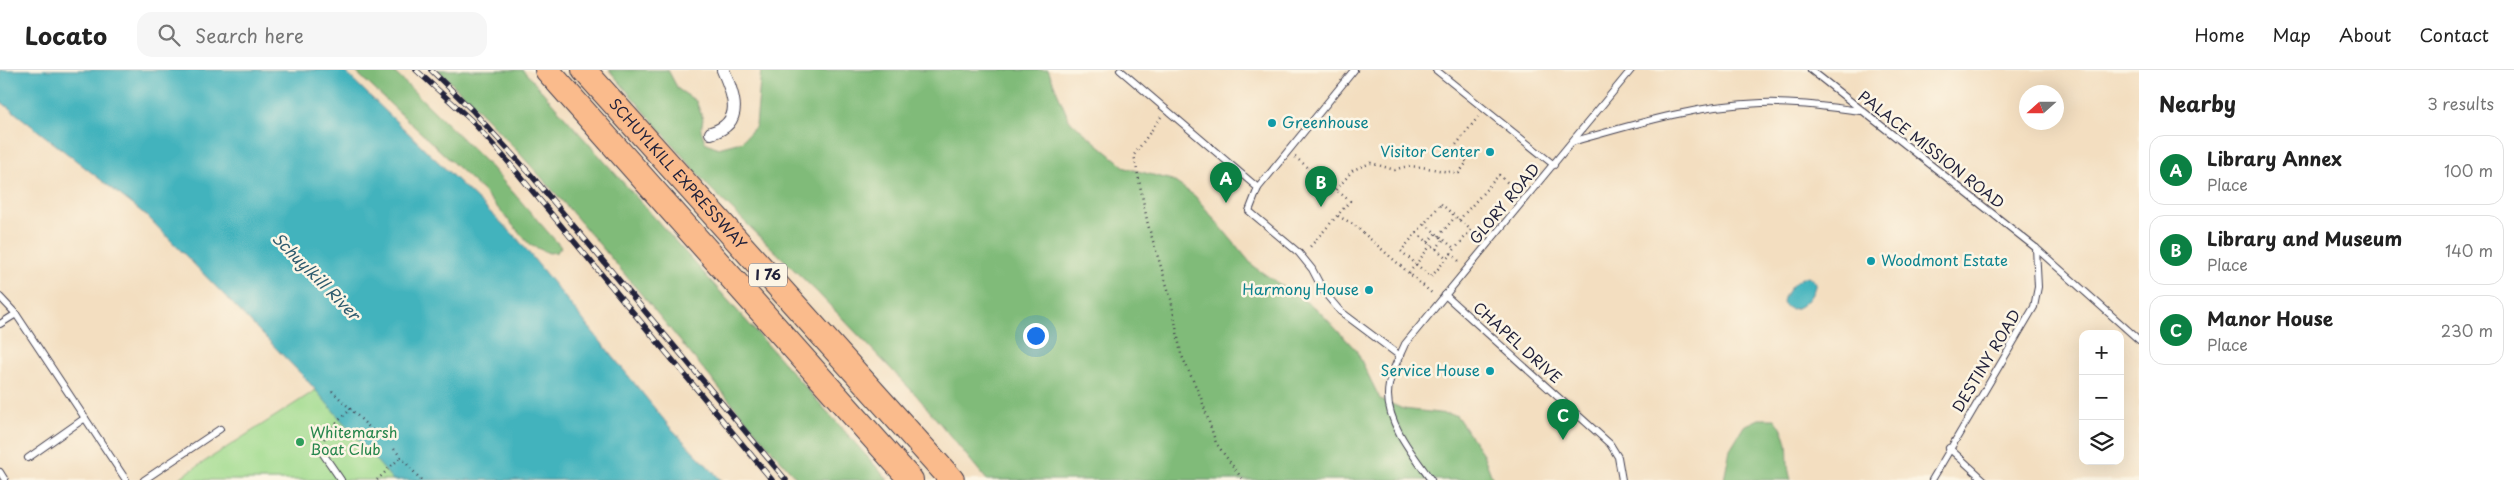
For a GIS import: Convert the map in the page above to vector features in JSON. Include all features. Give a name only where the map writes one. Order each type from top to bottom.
[{"type":"highway","name":"SCHUYLKILL EXPRESSWAY","points":[[547,70],[911,480]]},
{"type":"highway","name":"SCHUYLKILL EXPRESSWAY","points":[[584,70],[952,480]]},
{"type":"street","points":[[711,133],[724,129],[730,123],[733,115],[731,88],[723,70]]},
{"type":"lane","points":[[1120,70],[1258,188]]},
{"type":"lane","points":[[1354,70],[1258,188],[1249,211],[1302,257],[1312,269],[1324,292],[1340,312],[1400,356]]},
{"type":"lane","points":[[1436,70],[1554,165]]},
{"type":"lane","name":"GLORY ROAD","points":[[1430,480],[1392,419],[1388,395],[1392,375],[1405,344],[1631,70]]},
{"type":"lane","name":"PALACE MISSION ROAD","points":[[1811,70],[2036,248],[2139,340]]},
{"type":"lane","points":[[1572,142],[1655,118],[1706,108],[1762,103],[1861,111]]},
{"type":"lane","name":"DESTINY ROAD","points":[[1932,480],[1949,448],[2034,307],[2038,286],[2036,248]]},
{"type":"lane","points":[[0,297],[16,314],[126,480]]},
{"type":"lane","name":"CHAPEL DRIVE","points":[[1443,298],[1610,444],[1618,457],[1622,480]]},
{"type":"lane","points":[[0,324],[16,314]]},
{"type":"lane","points":[[28,458],[85,418]]},
{"type":"lane","points":[[144,480],[220,429]]},
{"type":"lane","points":[[319,448],[341,480]]},
{"type":"lane","points":[[1949,448],[1984,480]]},
{"type":"lane","points":[[0,472],[5,480]]},
{"type":"path","points":[[1166,110],[1134,155],[1148,225],[1170,300],[1181,354],[1201,398],[1216,443],[1243,480]]},
{"type":"path","points":[[1336,190],[1353,170],[1371,163],[1395,170],[1404,166],[1425,167],[1439,172],[1459,173],[1467,162],[1452,150],[1484,110]]},
{"type":"path","points":[[1288,151],[1350,201],[1302,257]]},
{"type":"path","points":[[1459,220],[1499,175],[1526,198]]},
{"type":"path","points":[[1441,204],[1455,217],[1471,230],[1431,277],[1401,251],[1441,204]]},
{"type":"path","points":[[1338,216],[1353,224],[1409,273],[1443,298]]},
{"type":"path","points":[[1439,236],[1455,217]]},
{"type":"path","points":[[1425,224],[1454,249]]},
{"type":"path","points":[[1417,233],[1447,258]]},
{"type":"path","points":[[1428,242],[1436,233]]},
{"type":"path","points":[[1436,249],[1444,240]]},
{"type":"path","points":[[1409,273],[1432,245]]},
{"type":"path","points":[[332,391],[378,436]]},
{"type":"path","points":[[319,448],[328,432],[351,409]]},
{"type":"path","points":[[394,449],[421,480]]},
{"type":"path","points":[[377,480],[401,457]]},
{"type":"green space","points":[[354,70],[392,70],[488,164],[561,247],[557,252],[549,253],[530,245],[483,191]]},
{"type":"green space","points":[[438,70],[523,70],[888,480],[798,480],[753,429],[578,219],[533,168]]},
{"type":"green space","points":[[609,70],[668,70],[678,89],[696,101],[703,119],[701,130],[705,142],[718,148],[741,142],[756,126],[761,70],[1048,70],[1069,120],[1126,168],[1172,180],[1195,196],[1254,267],[1318,310],[1356,350],[1380,399],[1403,409],[1456,415],[1483,454],[1493,480],[987,480],[917,396],[817,292],[709,187]]},
{"type":"green space","name":"Whitemarsh Boat Club","points":[[316,390],[399,480],[176,480]]},
{"type":"green space","points":[[1759,419],[1775,419],[1781,428],[1787,443],[1791,480],[1724,480],[1730,449],[1744,426]]},
{"type":"water","name":"Schuylkill River","points":[[0,70],[343,70],[516,237],[669,426],[721,480],[393,480],[306,379],[147,216],[0,101]]},
{"type":"water","points":[[1808,276],[1815,282],[1812,294],[1798,308],[1792,309],[1787,307],[1783,302],[1789,290],[1800,279]]},
{"type":"railway","points":[[416,70],[471,120],[505,158],[772,480]]},
{"type":"railway","points":[[431,70],[472,110],[532,176],[786,480]]},
{"type":"place","name":"Greenhouse","points":[[1272,123]]},
{"type":"place","name":"Visitor Center","points":[[1490,152]]},
{"type":"place","name":"Library Annex","points":[[1226,203]]},
{"type":"place","name":"Library and Museum","points":[[1321,207]]},
{"type":"place","name":"Woodmont Estate","points":[[1871,261]]},
{"type":"place","name":"Harmony House","points":[[1369,290]]},
{"type":"place","name":"Service House","points":[[1490,371]]},
{"type":"place","name":"Manor House","points":[[1563,440]]},
{"type":"place","name":"Whitemarsh Boat Club","points":[[300,442]]}]
